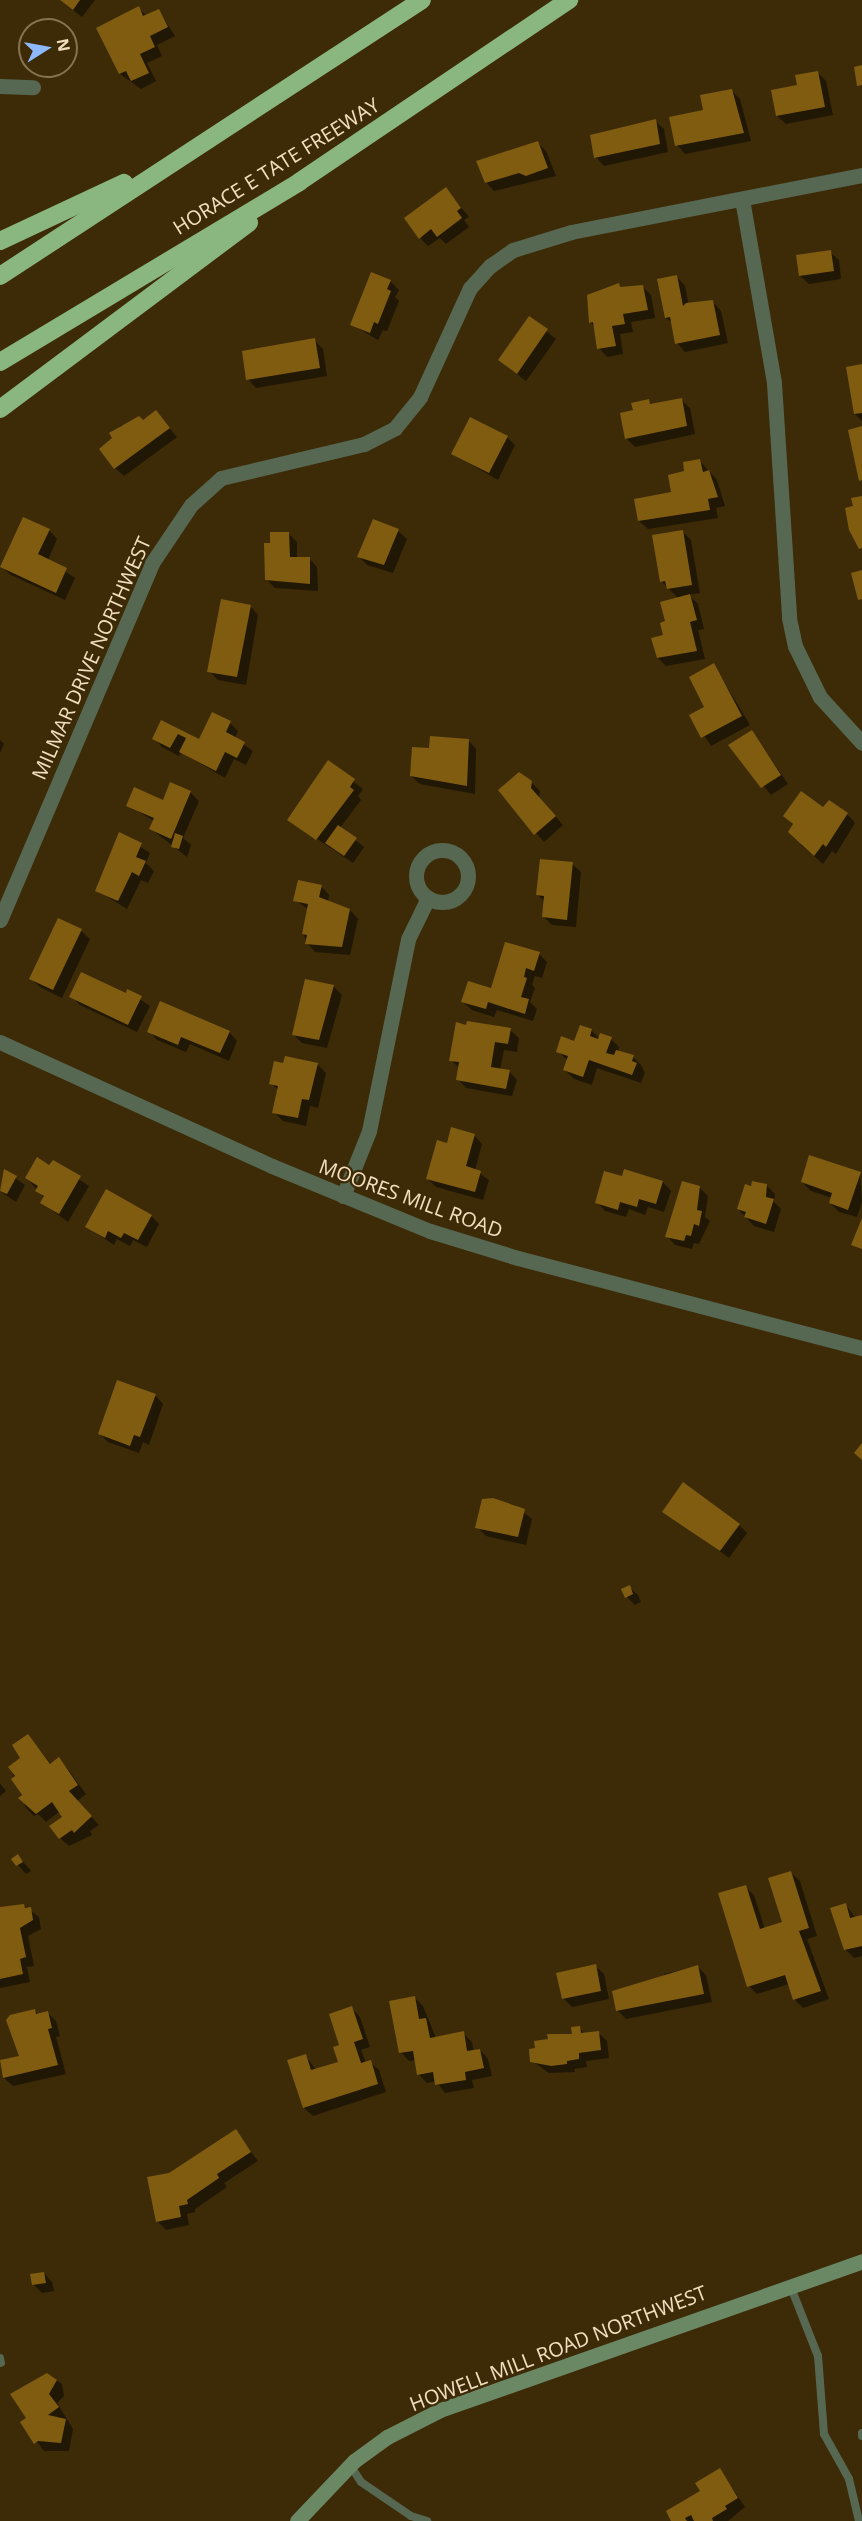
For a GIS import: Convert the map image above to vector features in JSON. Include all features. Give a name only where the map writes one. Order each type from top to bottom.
[{"type":"highway","points":[[0,276],[422,0]]},
{"type":"highway","name":"HORACE E TATE FREEWAY","points":[[0,362],[299,182],[569,0]]},
{"type":"highway","points":[[0,241],[172,162]]},
{"type":"highway","points":[[0,409],[198,265],[299,182]]},
{"type":"main road","name":"HOWELL MILL ROAD NORTHWEST","points":[[297,2521],[350,2465],[387,2437],[440,2410],[862,2260]]},
{"type":"street","points":[[0,86],[33,87]]},
{"type":"street","name":"MILMAR DRIVE NORTHWEST","points":[[0,920],[152,563],[191,505],[230,474],[364,444],[381,437],[406,416],[420,397],[470,288],[490,266],[513,250],[571,232],[862,175]]},
{"type":"street","points":[[742,199],[774,382],[789,618],[795,646],[820,697],[862,743]]},
{"type":"street","points":[[342,1196],[369,1131],[408,939],[428,898]]},
{"type":"street","name":"MOORES MILL ROAD","points":[[0,1042],[342,1196],[476,1247],[862,1348]]},
{"type":"lane","points":[[790,2285],[818,2356],[824,2434],[849,2479],[859,2521]]},
{"type":"lane","points":[[350,2465],[361,2482],[411,2516],[427,2521]]},
{"type":"building","points":[[60,0],[80,0],[73,10]]},
{"type":"building","points":[[139,6],[143,16],[159,9],[168,27],[150,36],[155,47],[140,54],[149,73],[131,81],[126,71],[119,74],[96,28]]},
{"type":"building","points":[[862,65],[862,85],[857,86],[854,67]]},
{"type":"building","points":[[818,71],[825,107],[776,116],[771,90],[797,85],[795,75]]},
{"type":"building","points":[[732,89],[744,133],[675,146],[669,117],[703,110],[700,95]]},
{"type":"building","points":[[656,119],[660,144],[594,158],[590,135]]},
{"type":"building","points":[[538,141],[548,168],[526,176],[519,173],[485,183],[476,161]]},
{"type":"building","points":[[446,187],[461,208],[457,211],[462,218],[437,237],[431,229],[419,239],[404,218]]},
{"type":"building","points":[[831,250],[834,271],[799,276],[796,255]]},
{"type":"building","points":[[371,272],[391,280],[387,289],[391,291],[378,324],[374,322],[370,333],[350,325]]},
{"type":"building","points":[[677,275],[683,306],[686,303],[713,300],[720,335],[675,344],[670,317],[665,318],[657,279]]},
{"type":"building","points":[[619,283],[620,287],[643,285],[648,310],[623,314],[625,324],[612,326],[616,346],[597,349],[593,322],[589,323],[587,295]]},
{"type":"building","points":[[529,316],[548,329],[517,374],[498,360]]},
{"type":"building","points":[[315,338],[320,368],[246,380],[242,351]]},
{"type":"building","points":[[862,364],[862,413],[854,414],[846,367]]},
{"type":"building","points":[[682,398],[687,426],[625,439],[620,413],[633,410],[631,403],[649,399],[650,404]]},
{"type":"building","points":[[156,410],[170,428],[114,469],[99,449],[112,438],[109,433],[139,416],[143,420]]},
{"type":"building","points":[[470,417],[508,436],[489,473],[451,454]]},
{"type":"building","points":[[862,426],[862,480],[859,481],[848,430]]},
{"type":"building","points":[[700,459],[703,472],[709,470],[718,497],[708,499],[710,510],[638,521],[634,499],[671,492],[668,475],[684,471],[683,462]]},
{"type":"building","points":[[862,496],[862,548],[859,549],[849,530],[845,508],[853,506],[851,498]]},
{"type":"building","points":[[23,517],[50,529],[38,554],[67,568],[56,593],[0,567]]},
{"type":"building","points":[[373,519],[399,529],[384,565],[357,557]]},
{"type":"building","points":[[683,530],[692,585],[667,589],[665,581],[660,582],[652,535]]},
{"type":"building","points":[[270,532],[289,532],[290,557],[310,557],[310,584],[265,580],[264,543],[270,543]]},
{"type":"building","points":[[862,570],[862,599],[858,600],[851,573]]},
{"type":"building","points":[[690,594],[697,620],[690,622],[697,651],[657,658],[651,638],[663,635],[660,623],[665,621],[660,602]]},
{"type":"building","points":[[221,599],[251,605],[237,677],[207,672]]},
{"type":"building","points":[[714,663],[742,716],[701,738],[689,715],[704,707],[689,677]]},
{"type":"building","points":[[212,712],[231,721],[226,732],[245,742],[237,758],[225,752],[216,771],[179,752],[186,738],[178,734],[170,748],[152,739],[161,720],[199,739]]},
{"type":"building","points":[[752,730],[781,775],[761,788],[728,745]]},
{"type":"building","points":[[430,736],[469,739],[467,786],[410,776],[412,747],[429,748]]},
{"type":"building","points":[[328,760],[355,779],[350,787],[354,790],[316,840],[287,820]]},
{"type":"building","points":[[519,772],[532,781],[531,788],[556,816],[534,835],[498,790]]},
{"type":"building","points":[[170,782],[191,791],[171,839],[149,829],[154,818],[126,806],[134,787],[163,800]]},
{"type":"building","points":[[801,791],[823,807],[829,800],[848,813],[826,847],[823,844],[814,856],[788,832],[793,824],[783,816]]},
{"type":"building","points":[[338,825],[357,838],[344,856],[325,843]]},
{"type":"building","points":[[119,832],[142,843],[136,857],[146,861],[139,876],[132,872],[118,901],[95,891]]},
{"type":"building","points":[[175,833],[183,836],[179,849],[171,847]]},
{"type":"building","points":[[540,859],[573,862],[567,920],[542,917],[544,896],[536,895]]},
{"type":"building","points":[[298,880],[322,885],[319,897],[350,909],[342,947],[305,944],[307,935],[302,934],[308,904],[293,901]]},
{"type":"building","points":[[58,918],[82,929],[53,990],[29,979]]},
{"type":"building","points":[[505,942],[540,952],[534,971],[526,968],[524,977],[527,978],[521,997],[529,999],[525,1014],[488,1002],[486,1009],[461,1002],[468,981],[491,988]]},
{"type":"building","points":[[81,972],[126,993],[127,989],[142,996],[128,1025],[69,997]]},
{"type":"building","points":[[305,979],[334,985],[319,1040],[292,1035]]},
{"type":"building","points":[[160,1001],[230,1031],[220,1053],[181,1037],[178,1045],[147,1032]]},
{"type":"building","points":[[467,1021],[511,1028],[508,1044],[495,1042],[491,1067],[510,1070],[506,1089],[456,1080],[459,1062],[449,1061],[456,1022],[466,1025]]},
{"type":"building","points":[[580,1025],[592,1029],[590,1036],[598,1039],[600,1033],[612,1037],[606,1053],[614,1055],[616,1050],[634,1055],[632,1061],[637,1063],[632,1075],[589,1060],[583,1077],[563,1070],[568,1056],[556,1052],[561,1036],[574,1041]]},
{"type":"building","points":[[285,1056],[318,1063],[309,1100],[302,1099],[298,1118],[272,1113],[278,1086],[269,1084],[274,1061],[283,1063]]},
{"type":"building","points":[[451,1127],[475,1134],[466,1166],[481,1171],[475,1192],[426,1179],[437,1140],[447,1143]]},
{"type":"building","points":[[809,1155],[861,1172],[848,1210],[829,1203],[832,1193],[801,1182]]},
{"type":"building","points":[[37,1157],[49,1165],[53,1160],[81,1176],[59,1214],[40,1203],[44,1196],[35,1191],[38,1186],[25,1178]]},
{"type":"building","points":[[4,1169],[17,1176],[7,1194],[0,1191]]},
{"type":"building","points":[[624,1169],[663,1181],[656,1204],[639,1199],[637,1207],[620,1202],[618,1210],[595,1203],[604,1171],[622,1176]]},
{"type":"building","points":[[682,1181],[700,1186],[697,1210],[702,1211],[699,1226],[694,1224],[691,1236],[686,1235],[684,1241],[665,1237]]},
{"type":"building","points":[[752,1181],[767,1184],[766,1197],[774,1199],[766,1224],[744,1217],[746,1212],[737,1209],[745,1184],[751,1186]]},
{"type":"building","points":[[106,1189],[152,1215],[138,1240],[124,1233],[121,1238],[108,1231],[105,1238],[85,1227]]},
{"type":"building","points":[[862,1218],[862,1249],[851,1245]]},
{"type":"building","points":[[117,1380],[156,1394],[140,1437],[134,1435],[130,1446],[98,1434]]},
{"type":"building","points":[[862,1443],[862,1460],[854,1453]]},
{"type":"building","points":[[683,1482],[740,1524],[720,1551],[662,1512]]},
{"type":"building","points":[[493,1498],[525,1509],[518,1537],[475,1528],[482,1499]]},
{"type":"building","points":[[630,1585],[633,1594],[625,1598],[621,1589]]},
{"type":"building","points":[[28,1734],[50,1764],[59,1757],[78,1785],[69,1791],[92,1816],[74,1833],[72,1830],[59,1839],[49,1826],[62,1817],[52,1802],[36,1814],[18,1798],[22,1795],[11,1779],[15,1776],[8,1767],[20,1758],[12,1745]]},
{"type":"building","points":[[18,1854],[23,1862],[16,1866],[11,1859]]},
{"type":"building","points":[[791,1871],[809,1928],[799,1931],[821,1991],[793,2000],[785,1975],[747,1987],[718,1893],[746,1885],[760,1929],[782,1922],[768,1878]]},
{"type":"building","points":[[846,1903],[850,1918],[862,1915],[862,1946],[844,1950],[830,1908]]},
{"type":"building","points":[[24,1904],[25,1908],[31,1907],[33,1920],[20,1928],[26,1957],[20,1959],[23,1974],[0,1979],[0,1907]]},
{"type":"building","points":[[596,1964],[601,1991],[562,1999],[556,1973]]},
{"type":"building","points":[[698,1965],[704,1994],[616,2011],[612,1991]]},
{"type":"building","points":[[415,1996],[419,2019],[426,2018],[430,2038],[464,2031],[467,2051],[480,2049],[484,2068],[465,2072],[466,2080],[435,2085],[433,2072],[417,2075],[413,2051],[399,2053],[389,2001]]},
{"type":"building","points":[[352,2006],[363,2039],[354,2042],[361,2063],[371,2060],[378,2084],[303,2108],[287,2060],[306,2054],[311,2070],[338,2062],[333,2047],[339,2045],[329,2014]]},
{"type":"building","points":[[35,2009],[36,2014],[48,2011],[52,2028],[48,2029],[58,2065],[3,2078],[0,2060],[19,2056],[6,2020],[10,2015]]},
{"type":"building","points":[[580,2026],[581,2033],[599,2031],[601,2050],[579,2053],[579,2059],[567,2061],[567,2064],[551,2066],[530,2062],[529,2049],[535,2048],[534,2041],[548,2039],[547,2034],[572,2034],[571,2027]]},
{"type":"building","points":[[236,2129],[251,2152],[217,2174],[219,2178],[187,2200],[188,2204],[179,2206],[181,2217],[156,2222],[147,2177],[169,2173]]},
{"type":"building","points":[[44,2272],[46,2283],[32,2285],[30,2274]]},
{"type":"building","points":[[47,2373],[57,2380],[49,2394],[59,2407],[48,2415],[66,2419],[61,2443],[38,2441],[34,2444],[20,2422],[26,2418],[10,2394]]},
{"type":"building","points":[[720,2468],[738,2498],[725,2506],[727,2509],[712,2518],[713,2521],[694,2521],[691,2515],[685,2518],[687,2521],[671,2521],[666,2511],[700,2491],[695,2483]]}]
